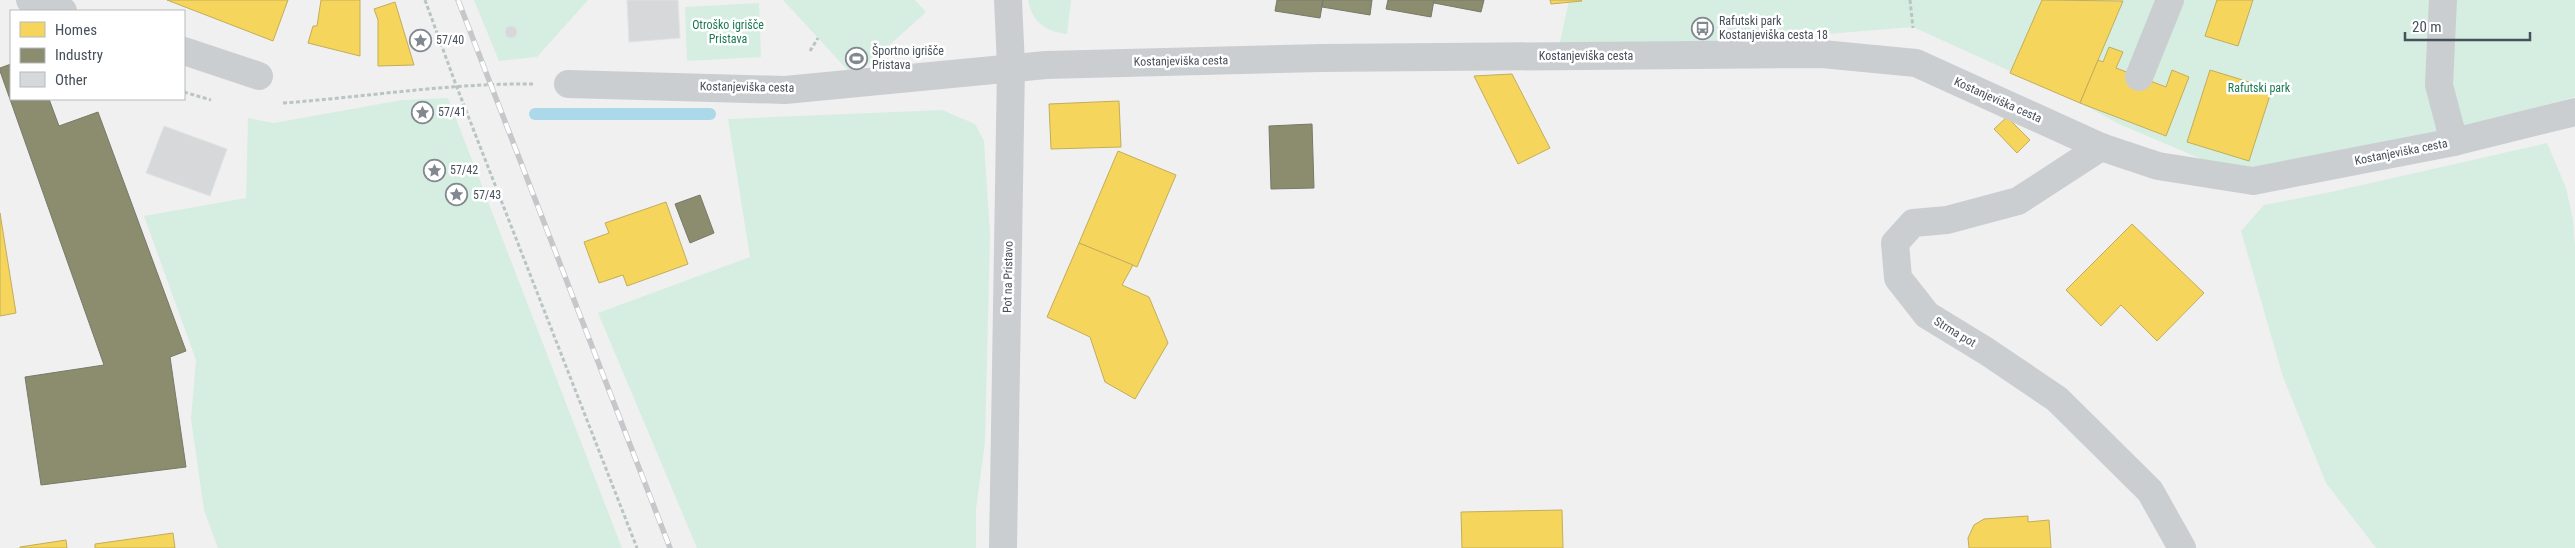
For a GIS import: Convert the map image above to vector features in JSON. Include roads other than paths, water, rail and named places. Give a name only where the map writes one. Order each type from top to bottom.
[{"type":"street","points":[[30,0],[61,10]]},
{"type":"street","name":"Pot na Pristavo","points":[[1003,548],[1011,66],[1008,0]]},
{"type":"street","points":[[2139,77],[2170,0]]},
{"type":"street","points":[[2442,0],[2439,85],[2454,142]]},
{"type":"street","points":[[185,51],[259,76]]},
{"type":"street","name":"Kostanjeviška cesta","points":[[568,84],[785,90],[1011,66],[1321,58],[1822,54],[1916,63],[2101,147],[2158,166],[2253,181],[2454,142],[2575,112]]},
{"type":"street","name":"Strma pot","points":[[2101,147],[2018,201],[1947,220],[1913,223],[1894,243],[1898,278],[1927,316],[1986,350],[2057,399],[2150,491],[2182,548]]},
{"type":"waterway","points":[[535,114],[710,114]]},
{"type":"railway","points":[[458,0],[670,548]]},
{"type":"place","name":"Rafutski park Kostanjeviška cesta 18","points":[[1703,28]]},
{"type":"place","name":"57/40","points":[[420,40]]},
{"type":"place","name":"Športno igrišče Pristava","points":[[856,58]]},
{"type":"place","name":"57/41","points":[[422,112]]},
{"type":"place","name":"57/42","points":[[434,170]]},
{"type":"place","name":"57/43","points":[[457,195]]},
{"type":"park label","name":"Otroško igrišče Pristava","points":[[728,32]]},
{"type":"park label","name":"Rafutski park","points":[[2259,88]]}]
